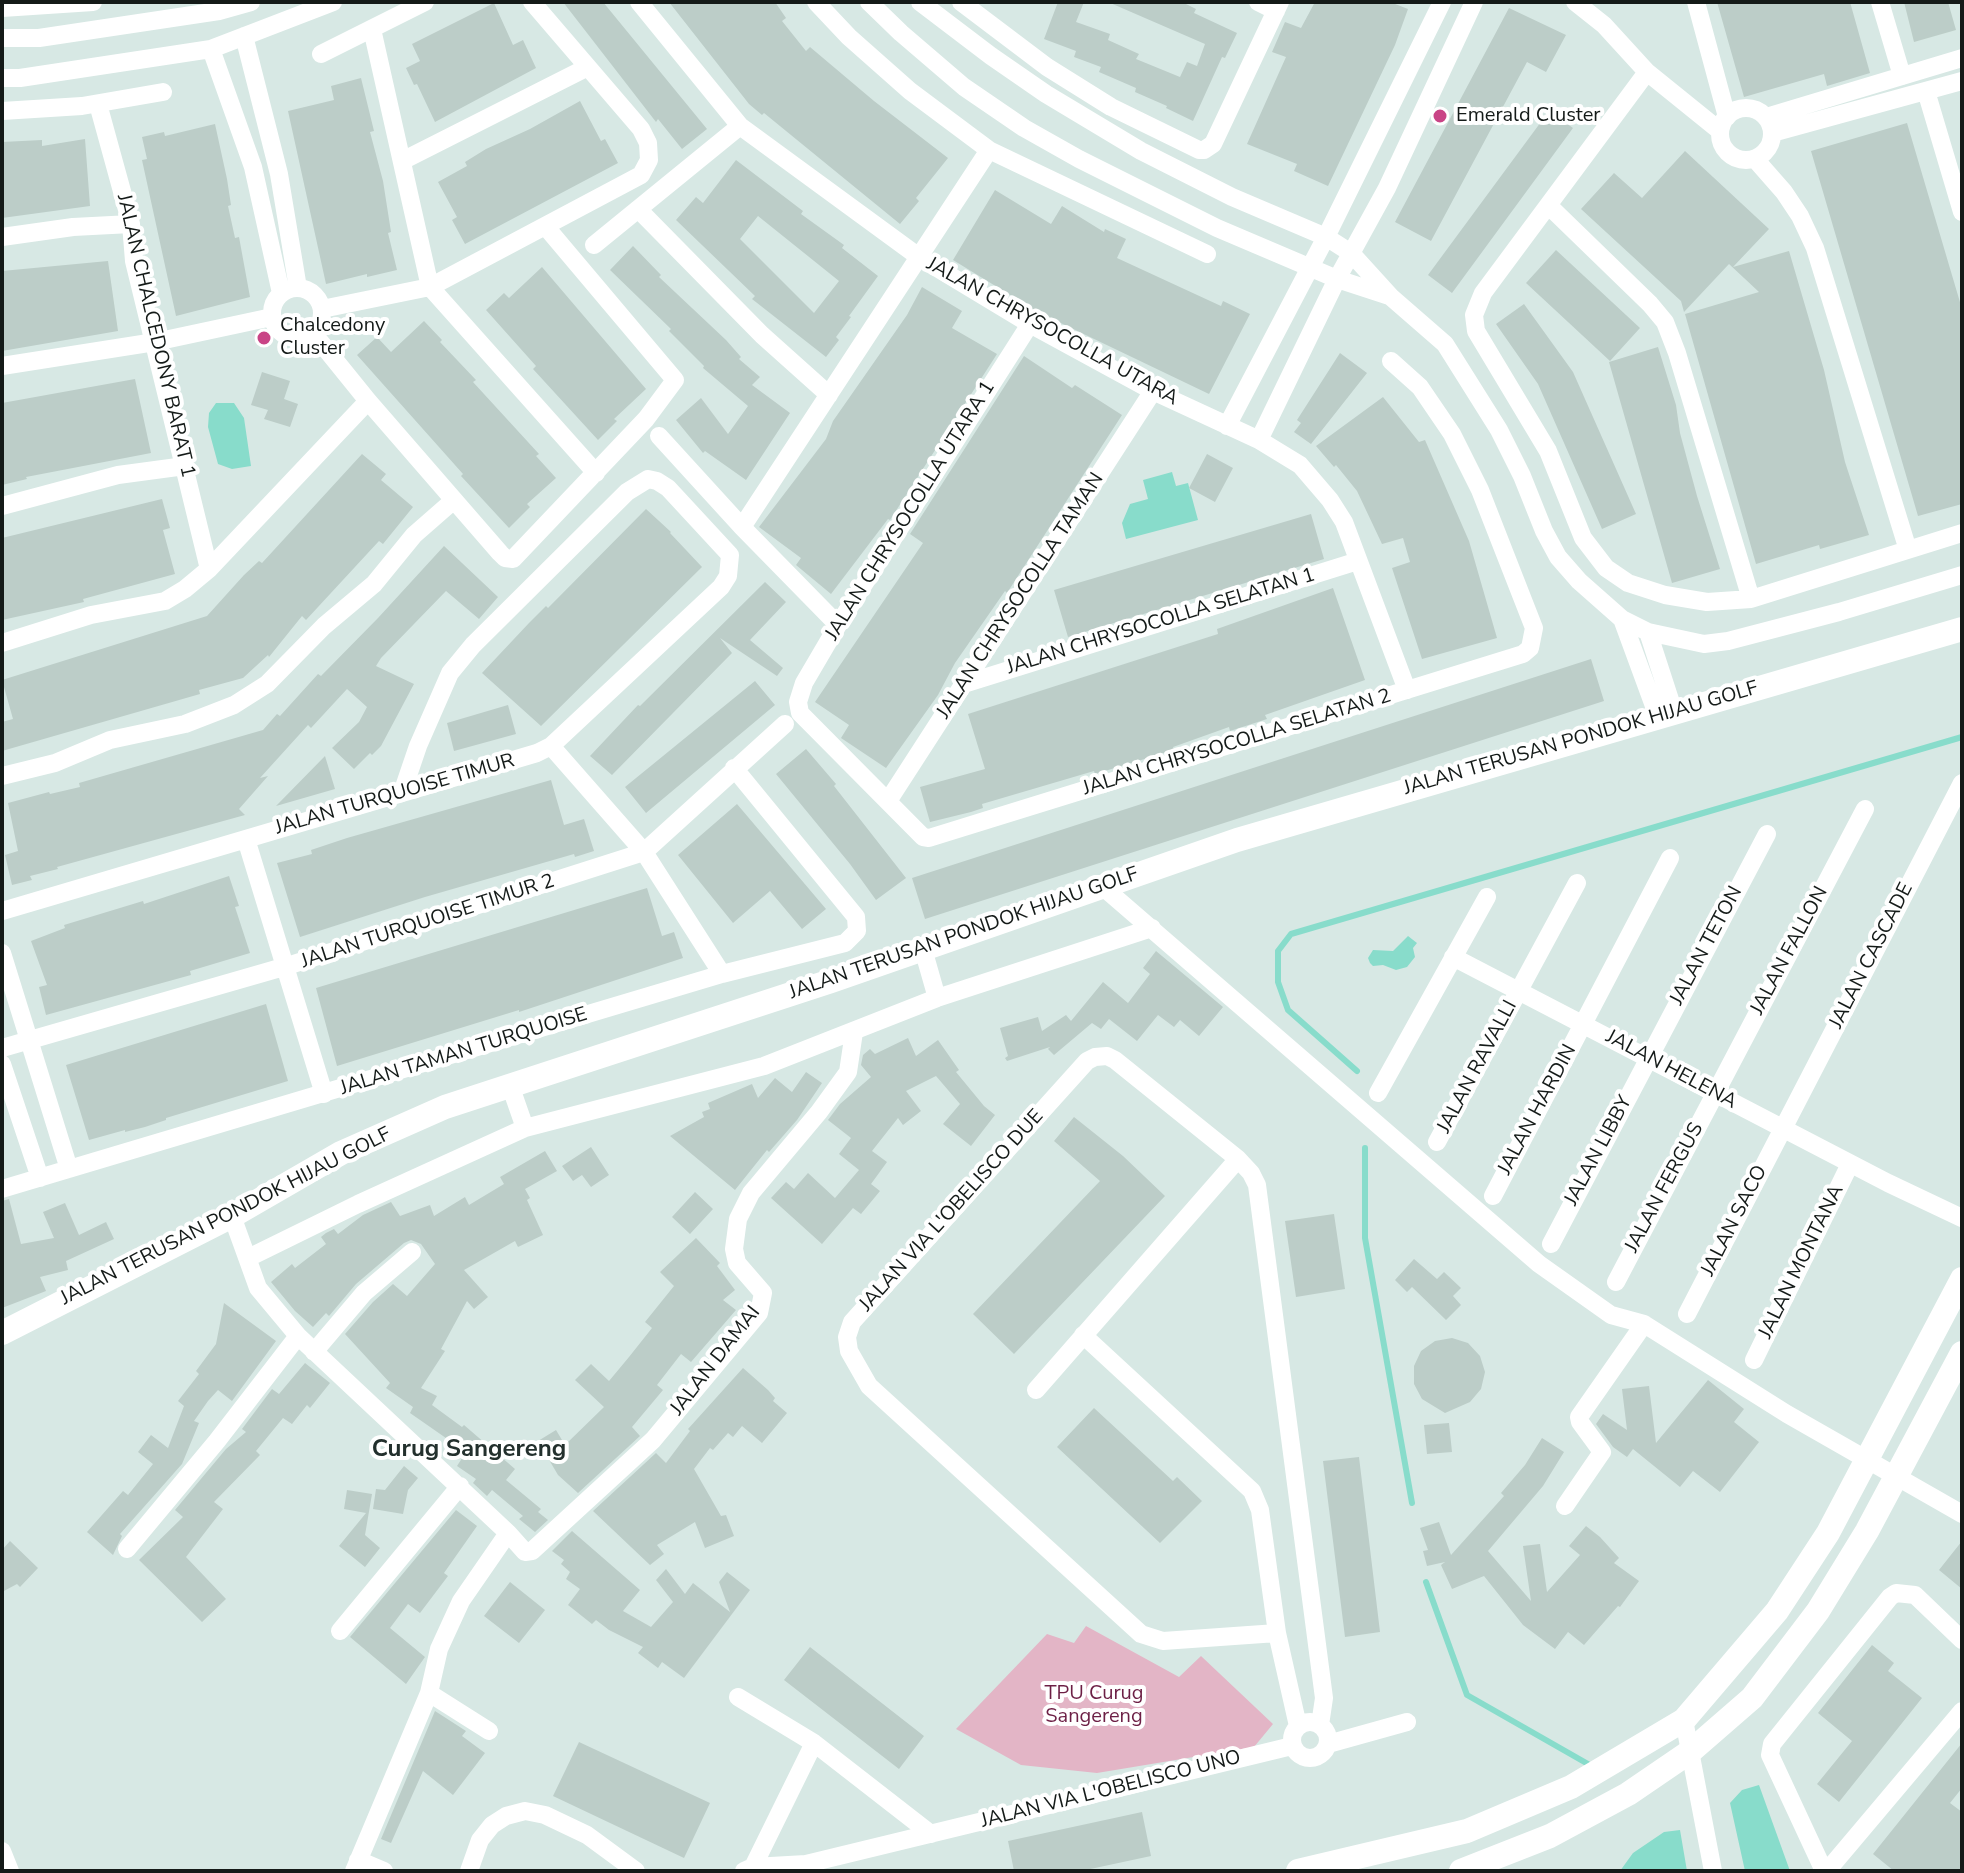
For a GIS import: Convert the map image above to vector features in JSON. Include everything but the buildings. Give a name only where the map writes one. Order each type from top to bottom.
[{"type":"main road","name":"JALAN TERUSAN PONDOK HIJAU GOLF","points":[[2,1333],[232,1216],[341,1153],[445,1107],[923,949],[1237,840],[1962,629]]},
{"type":"main road","points":[[1298,1871],[1467,1831],[1571,1787],[1684,1720],[1777,1611],[1828,1533],[1962,1279]]},
{"type":"main road","points":[[1461,1871],[1550,1836],[1628,1794],[1691,1751],[1752,1698],[1818,1611],[1867,1531],[1962,1353]]},
{"type":"street","points":[[2,8],[93,2]]},
{"type":"street","points":[[2,38],[54,35],[219,11],[251,2]]},
{"type":"street","points":[[2,78],[20,78],[211,49],[333,2]]},
{"type":"street","points":[[321,54],[425,2]]},
{"type":"street","points":[[322,309],[430,287],[641,175],[649,160],[648,143],[641,129],[532,2]]},
{"type":"street","name":"JALAN CHRYSOCOLLA UTARA","points":[[639,2],[740,126],[919,257],[1030,324],[1153,391],[1259,440],[1300,465],[1344,522],[1407,690]]},
{"type":"street","points":[[816,2],[849,37],[910,91],[989,150],[1207,254]]},
{"type":"street","points":[[869,2],[964,87],[1024,128],[1217,228],[1337,279],[1391,297]]},
{"type":"street","points":[[920,2],[1046,94],[1141,151],[1232,197],[1326,237],[1351,253],[1391,297],[1445,344],[1499,430],[1558,557],[1579,581],[1622,619],[1648,632],[1704,644],[1728,641],[1962,575]]},
{"type":"street","points":[[961,2],[1047,67],[1111,107],[1199,150],[1213,144],[1278,6],[1258,2]]},
{"type":"street","points":[[1227,426],[1326,237],[1442,2]]},
{"type":"street","points":[[1259,440],[1337,279],[1387,188],[1474,2]]},
{"type":"street","points":[[1575,2],[1604,25],[1647,72],[1724,124]]},
{"type":"street","points":[[1696,2],[1724,124],[1723,146],[1733,157],[1747,160],[1755,159],[1768,149],[1769,125],[1751,108],[1734,111],[1724,124]]},
{"type":"street","points":[[1880,2],[1902,76]]},
{"type":"street","points":[[372,29],[430,287],[596,473]]},
{"type":"street","points":[[244,36],[279,174],[289,291],[272,309],[272,317],[280,333],[305,338],[319,327],[322,309],[314,294],[289,291]]},
{"type":"street","points":[[211,49],[253,167],[289,291]]},
{"type":"street","points":[[1769,125],[1902,76],[1962,58]]},
{"type":"street","points":[[402,161],[588,67]]},
{"type":"street","points":[[1647,72],[1483,293],[1474,315],[1476,331],[1548,451],[1573,520],[1583,538],[1606,568],[1628,583],[1665,595],[1707,602],[1751,599],[1962,533]]},
{"type":"street","points":[[1769,125],[1962,81]]},
{"type":"street","points":[[1926,91],[1962,212]]},
{"type":"street","points":[[2,111],[98,104],[163,92]]},
{"type":"street","name":"JALAN CHALCEDONY BARAT 1","points":[[98,104],[131,224],[134,261],[209,569]]},
{"type":"street","points":[[594,245],[740,126]]},
{"type":"street","points":[[742,527],[989,150]]},
{"type":"street","points":[[1755,159],[1784,192],[1815,248],[1908,550]]},
{"type":"street","points":[[1549,206],[1665,322],[1751,599]]},
{"type":"street","points":[[638,209],[762,335],[829,395]]},
{"type":"street","points":[[2,237],[73,227],[131,224]]},
{"type":"street","points":[[313,333],[505,558],[513,559],[646,419],[675,380],[546,227]]},
{"type":"street","points":[[2,366],[155,342],[272,317]]},
{"type":"street","name":"JALAN CHRYSOCOLLA UTARA 1","points":[[888,801],[800,713],[798,702],[804,683],[838,625],[1030,324]]},
{"type":"street","name":"JALAN CHRYSOCOLLA SELATAN 2","points":[[888,801],[923,837],[1523,654],[1530,648],[1534,628],[1480,490],[1452,434],[1420,387],[1391,361]]},
{"type":"street","name":"JALAN CHRYSOCOLLA TAMAN","points":[[888,801],[1153,391]]},
{"type":"street","points":[[2,643],[91,615],[165,601],[185,589],[209,569],[368,401]]},
{"type":"street","points":[[659,436],[838,625]]},
{"type":"street","points":[[2,506],[118,475],[185,466]]},
{"type":"street","name":"JALAN TURQUOISE TIMUR","points":[[2,911],[402,793],[537,753],[551,746],[721,587],[728,576],[730,555],[668,488],[648,479],[627,492],[473,645],[450,673],[418,746],[402,793]]},
{"type":"street","points":[[2,776],[55,763],[110,740],[185,724],[234,705],[267,684],[324,626],[374,584],[414,535],[454,500]]},
{"type":"street","name":"JALAN CHRYSOCOLLA SELATAN 1","points":[[964,684],[1358,561]]},
{"type":"street","points":[[1622,619],[1666,714]]},
{"type":"street","points":[[1648,632],[1666,714]]},
{"type":"street","name":"JALAN TURQUOISE TIMUR 2","points":[[2,1048],[287,966],[644,852],[785,724]]},
{"type":"street","points":[[551,746],[644,852],[722,974]]},
{"type":"street","name":"JALAN TAMAN TURQUOISE","points":[[2,1189],[722,974],[845,943],[857,931],[856,917],[734,768]]},
{"type":"street","name":"JALAN CASCADE","points":[[1783,1129],[1962,783]]},
{"type":"street","name":"JALAN FALLON","points":[[1715,1093],[1865,809]]},
{"type":"street","name":"JALAN TETON","points":[[1648,1059],[1767,834]]},
{"type":"street","points":[[246,839],[324,1094]]},
{"type":"street","name":"JALAN HARDIN","points":[[1493,1196],[1670,858]]},
{"type":"street","name":"JALAN RAVALLI","points":[[1437,1142],[1577,883]]},
{"type":"street","points":[[1103,887],[1539,1264],[1611,1315],[1644,1324],[1833,1441],[1962,1514]]},
{"type":"street","points":[[1378,1093],[1487,897]]},
{"type":"street","points":[[248,1258],[525,1128],[764,1066],[937,998],[1152,928]]},
{"type":"street","points":[[923,949],[937,998]]},
{"type":"street","points":[[2,953],[69,1169]]},
{"type":"street","name":"JALAN HELENA","points":[[1453,957],[1850,1164],[1962,1218]]},
{"type":"street","name":"JALAN DAMAI","points":[[508,1533],[525,1552],[532,1551],[653,1440],[759,1313],[763,1293],[737,1263],[734,1249],[738,1219],[751,1193],[848,1072],[854,1032]]},
{"type":"street","name":"JALAN VIA L'OBELISCO DUE","points":[[1277,1633],[1163,1641],[1141,1634],[869,1386],[854,1362],[847,1337],[852,1322],[1087,1061],[1095,1057],[1107,1056],[1115,1060],[1238,1159],[1251,1173],[1260,1198],[1324,1698],[1320,1725]]},
{"type":"street","name":"JALAN LIBBY","points":[[1551,1244],[1648,1059]]},
{"type":"street","points":[[2,1064],[40,1178]]},
{"type":"street","points":[[510,1085],[525,1128]]},
{"type":"street","name":"JALAN FERGUS","points":[[1616,1282],[1715,1093]]},
{"type":"street","name":"JALAN SACO","points":[[1687,1314],[1783,1129]]},
{"type":"street","points":[[1036,1390],[1238,1159]]},
{"type":"street","name":"JALAN MONTANA","points":[[1754,1360],[1850,1164]]},
{"type":"street","points":[[232,1216],[258,1288],[298,1336],[508,1533],[461,1601],[439,1649],[429,1693],[356,1866],[384,1871]]},
{"type":"street","points":[[314,1352],[364,1293],[412,1252]]},
{"type":"street","points":[[1565,1506],[1602,1452],[1579,1417],[1644,1324]]},
{"type":"street","points":[[1083,1335],[1252,1491],[1260,1510],[1277,1633],[1298,1726]]},
{"type":"street","points":[[127,1549],[217,1441],[298,1336]]},
{"type":"street","points":[[340,1631],[460,1486]]},
{"type":"street","points":[[1962,1640],[1915,1595],[1896,1593],[1770,1748],[1772,1761],[1825,1871],[1962,1711]]},
{"type":"street","points":[[429,1693],[489,1731]]},
{"type":"street","points":[[738,1697],[814,1743],[931,1834]]},
{"type":"street","points":[[1684,1720],[1713,1871]]},
{"type":"street","points":[[1292,1746],[1292,1735],[1298,1726],[1309,1722],[1320,1725],[1327,1733],[1328,1744]]},
{"type":"street","name":"JALAN VIA L'OBELISCO UNO","points":[[748,1869],[817,1866],[931,1834],[1292,1746],[1299,1756],[1310,1759],[1322,1754],[1328,1744],[1407,1722]]},
{"type":"street","name":"JALAN VIA L'OBELISCO UNO","points":[[748,1869],[814,1743]]},
{"type":"street","points":[[469,1871],[480,1840],[492,1825],[506,1816],[525,1811],[545,1815],[587,1835],[636,1871]]},
{"type":"street","points":[[2,1851],[10,1871]]},
{"type":"green space","name":"TPU Curug Sangereng","points":[[1086,1626],[1179,1677],[1201,1656],[1273,1724],[1254,1747],[1097,1773],[1021,1765],[956,1729],[1047,1634],[1074,1643]]},
{"type":"shaded area","points":[[216,403],[234,403],[244,418],[251,466],[232,469],[218,464],[208,427],[209,413]]},
{"type":"shaded area","points":[[1172,472],[1176,486],[1188,483],[1198,520],[1126,539],[1122,523],[1130,504],[1148,499],[1143,480]]},
{"type":"shaded area","points":[[1408,936],[1417,943],[1413,948],[1415,957],[1407,967],[1396,970],[1370,963],[1368,958],[1373,950],[1393,951]]},
{"type":"shaded area","points":[[1759,1785],[1790,1871],[1745,1871],[1730,1803],[1742,1790]]},
{"type":"shaded area","points":[[1680,1830],[1687,1871],[1620,1871],[1633,1853],[1664,1832]]},
{"type":"waterway","points":[[1357,1071],[1288,1010],[1278,982],[1278,951],[1291,934],[1962,737]]},
{"type":"waterway","points":[[1365,1148],[1365,1238],[1412,1503]]},
{"type":"waterway","points":[[1426,1582],[1467,1695],[1588,1764]]},
{"type":"place","name":"Emerald Cluster","points":[[1440,116]]},
{"type":"place","name":"Chalcedony Cluster","points":[[264,338]]},
{"type":"district","name":"Curug Sangereng","points":[[469,1450]]}]
